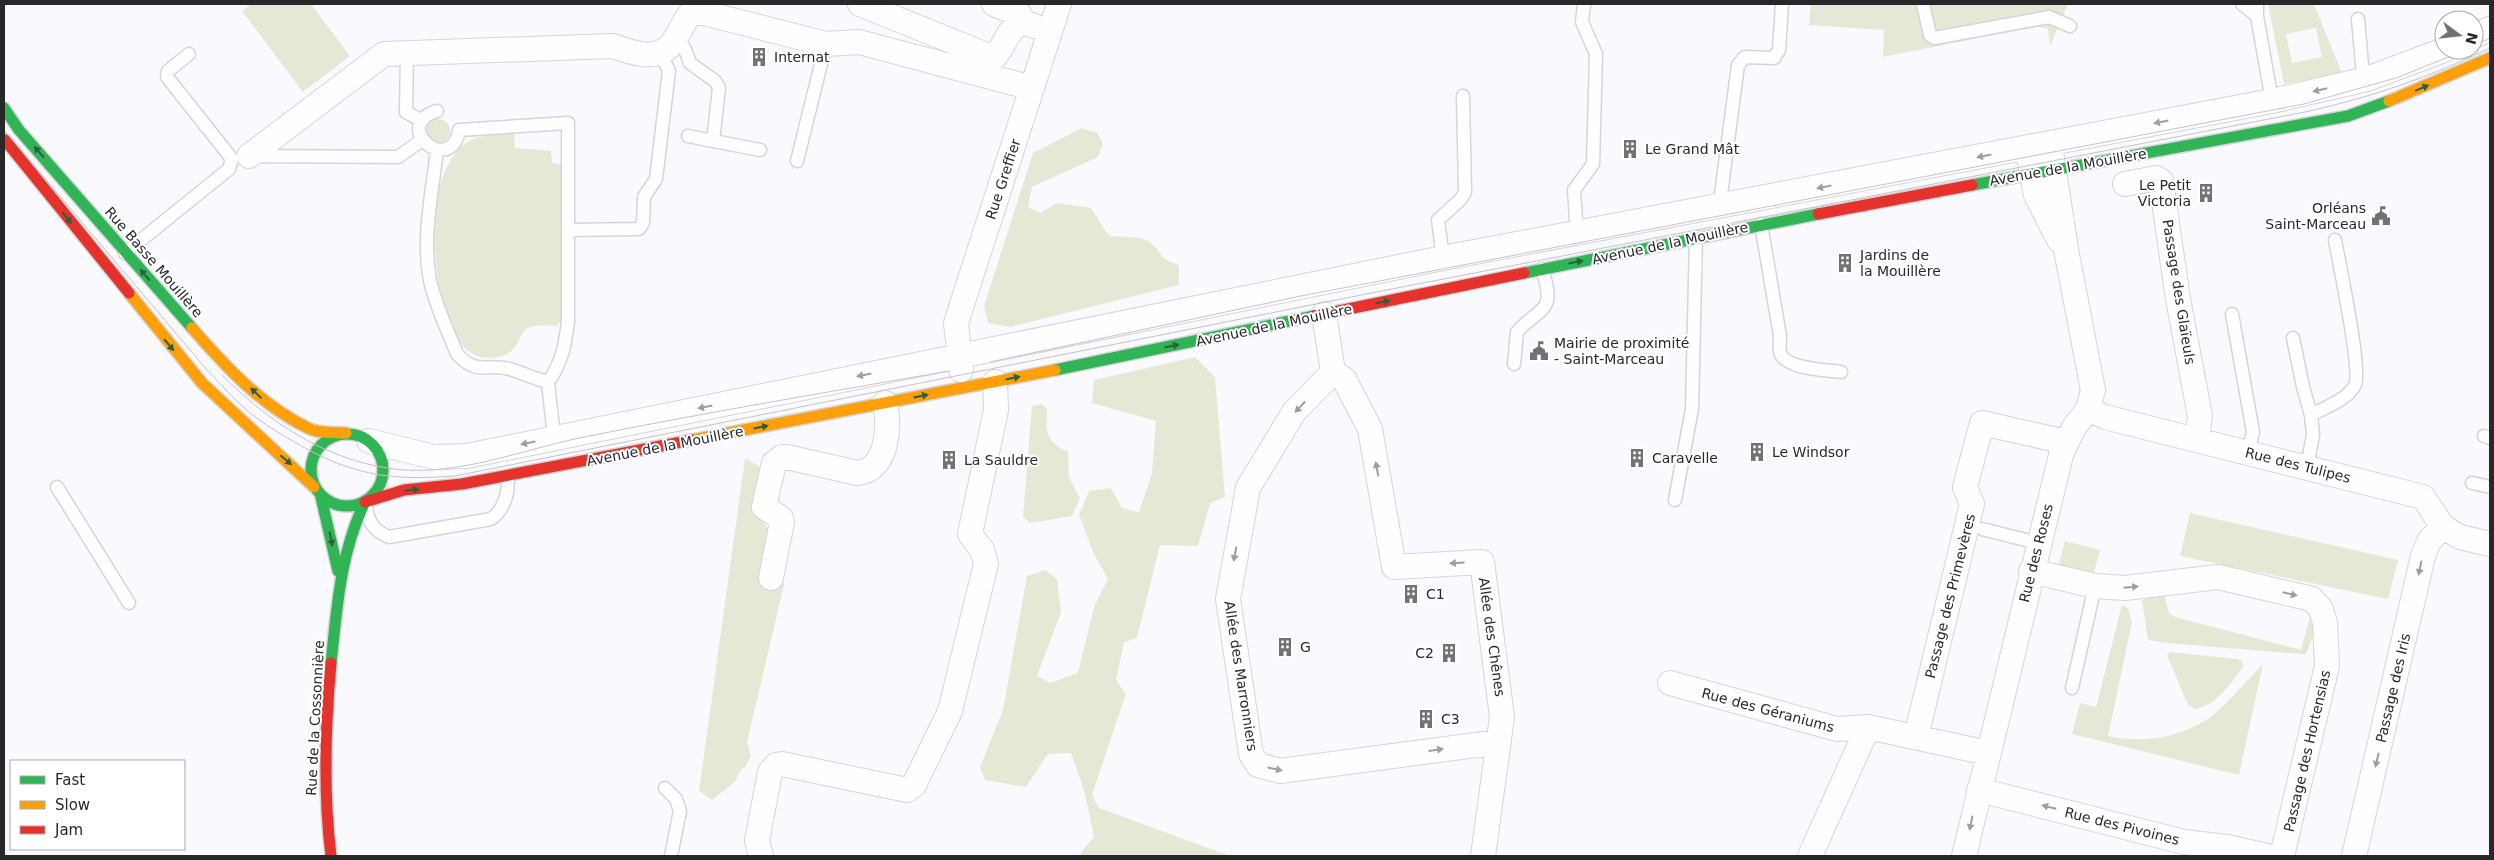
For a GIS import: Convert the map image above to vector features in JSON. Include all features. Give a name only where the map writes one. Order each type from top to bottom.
[{"type":"street","points":[[860,4],[989,56],[995,56],[1001,50],[1011,28],[1022,13]]},
{"type":"street","points":[[994,4],[1022,13],[1050,31]]},
{"type":"street","name":"Rue Greffier","points":[[959,357],[956,324],[1059,4]]},
{"type":"street","points":[[240,158],[384,54],[613,46],[640,56],[668,44],[690,14],[700,12],[826,44],[859,42],[1032,88]]},
{"type":"street","name":"Avenue de la Mouillère","points":[[369,441],[415,454],[440,457],[467,456],[1443,258],[2272,101],[2367,79],[2434,54]]},
{"type":"street","name":"Avenue de la Mouillère","points":[[365,502],[404,490],[462,484],[507,476],[965,388],[1761,224],[2355,115],[2490,58]]},
{"type":"street","points":[[2367,79],[2377,106]]},
{"type":"street","name":"Rue Basse Mouillère","points":[[4,108],[20,130],[125,253],[218,358],[265,401],[296,422],[309,429],[346,434]]},
{"type":"street","points":[[4,139],[202,383],[256,434],[290,462],[321,497],[331,503],[342,506],[354,506],[365,502],[379,486],[383,472],[381,457],[369,441],[358,435],[346,434],[326,440],[315,452],[310,469],[314,487]]},
{"type":"street","points":[[2032,147],[2036,174]]},
{"type":"street","name":"Rue des Roses","points":[[1964,856],[2038,543],[2066,442],[2088,409],[2093,390],[2067,255],[2036,196],[2036,174],[2032,147]]},
{"type":"street","name":"Passage des Glaïeuls","points":[[2125,184],[2156,178],[2161,181],[2178,299],[2200,416],[2197,440]]},
{"type":"street","points":[[1324,314],[1333,372]]},
{"type":"street","points":[[959,357],[965,388]]},
{"type":"street","name":"Allée des Marronniers","points":[[1333,372],[1294,412],[1248,488],[1228,599],[1252,754],[1258,765],[1280,771],[1499,742]]},
{"type":"street","name":"Allée des Chênes","points":[[1333,372],[1344,379],[1370,429],[1394,566],[1482,562],[1502,717],[1484,856]]},
{"type":"street","points":[[761,856],[757,841],[770,772],[776,765],[782,764],[907,790],[914,785],[950,711],[986,564],[982,550],[970,534],[996,410],[994,382]]},
{"type":"street","points":[[771,578],[782,522],[781,518],[764,507],[774,463],[782,457],[787,457],[857,473],[866,473],[874,468],[878,461],[888,431],[889,417],[886,403]]},
{"type":"street","name":"Rue des Tulipes","points":[[2088,409],[2105,417],[2306,466],[2423,497],[2443,526],[2460,537],[2490,544]]},
{"type":"street","name":"Passage des Primevères","points":[[1916,737],[1972,504],[1965,487],[1982,423],[2066,442]]},
{"type":"street","name":"Rue de la Cossonnière","points":[[321,497],[340,582]]},
{"type":"street","name":"Rue de la Cossonnière","points":[[331,856],[325,801],[325,750],[329,684],[340,582],[353,524],[365,502]]},
{"type":"street","name":"Passage des Iris","points":[[2354,856],[2423,556],[2429,541],[2443,526]]},
{"type":"street","name":"Passage des Hortensias","points":[[2031,571],[2095,586],[2125,588],[2218,577],[2312,599],[2321,609],[2325,622],[2327,666],[2282,856]]},
{"type":"street","name":"Rue des Géraniums","points":[[1670,683],[1837,729],[1868,727],[1988,753]]},
{"type":"street","points":[[1810,856],[1868,727]]},
{"type":"street","name":"Rue des Pivoines","points":[[1979,790],[2200,850],[2227,847],[2267,856]]},
{"type":"lane","points":[[1576,233],[1574,190],[1593,164],[1596,54],[1582,22],[1584,4]]},
{"type":"lane","points":[[1721,206],[1738,65],[1745,57],[1774,58],[1779,50],[1782,4]]},
{"type":"lane","points":[[1923,4],[1930,35],[1935,38],[2049,17],[2070,26]]},
{"type":"lane","points":[[2242,4],[2257,10],[2272,101]]},
{"type":"lane","points":[[2358,19],[2362,66],[2367,79]]},
{"type":"lane","points":[[569,230],[638,229],[643,222],[644,197],[656,180],[670,71],[668,44],[685,49],[690,63],[715,81],[719,88],[713,141]]},
{"type":"lane","points":[[797,161],[826,44]]},
{"type":"lane","points":[[407,52],[406,112],[422,121]]},
{"type":"lane","points":[[189,54],[168,71],[167,77],[240,158]]},
{"type":"lane","points":[[1443,258],[1438,220],[1461,200],[1465,192],[1463,96]]},
{"type":"lane","points":[[437,111],[426,116],[422,121],[420,134],[422,140],[431,148],[437,150],[450,147],[458,136],[459,130],[568,123],[568,322],[564,353],[558,368],[548,382],[554,438]]},
{"type":"lane","points":[[688,136],[760,150]]},
{"type":"lane","points":[[125,253],[240,158],[398,157],[422,140]]},
{"type":"lane","points":[[437,150],[428,227],[429,265],[431,285],[457,354],[465,363],[478,369],[505,368],[548,382]]},
{"type":"lane","points":[[1761,224],[1780,336],[1780,352],[1784,360],[1793,365],[1841,372]]},
{"type":"lane","points":[[1675,500],[1692,409],[1696,237]]},
{"type":"lane","points":[[2311,415],[2348,395],[2356,383],[2353,340],[2335,240]]},
{"type":"lane","points":[[1514,364],[1517,332],[1545,308],[1548,293],[1542,269]]},
{"type":"lane","points":[[2232,314],[2252,432],[2248,452]]},
{"type":"lane","points":[[2293,338],[2302,387],[2311,415],[2314,439],[2306,466]]},
{"type":"lane","points":[[365,502],[368,519],[379,533],[389,537],[491,520],[497,515],[508,493],[507,476]]},
{"type":"lane","points":[[2472,483],[2490,487]]},
{"type":"lane","points":[[57,487],[129,603]]},
{"type":"lane","points":[[1982,529],[2038,543]]},
{"type":"lane","points":[[2072,688],[2095,586]]},
{"type":"lane","points":[[665,788],[676,799],[680,811],[671,856]]},
{"type":"green space","points":[[251,4],[311,4],[350,56],[303,92],[242,11]]},
{"type":"green space","points":[[1811,4],[2068,4],[2050,46],[2048,29],[2036,26],[1883,57],[1884,30],[1809,25]]},
{"type":"green space","points":[[2268,4],[2314,4],[2342,73],[2284,84]],"holes":[[[2316,28],[2322,57],[2292,63],[2286,34]]]},
{"type":"green space","points":[[438,119],[446,123],[450,131],[446,139],[438,143],[430,139],[426,131],[430,123]]},
{"type":"green space","points":[[1082,128],[1097,133],[1103,144],[1098,157],[1032,187],[1028,207],[1040,213],[1057,203],[1091,208],[1109,236],[1132,237],[1148,241],[1164,258],[1179,265],[1179,285],[1010,327],[988,323],[984,306],[1033,153]]},
{"type":"green space","points":[[514,133],[515,148],[551,151],[552,163],[564,165],[562,319],[557,326],[528,328],[523,332],[514,348],[506,355],[496,358],[485,358],[466,349],[455,333],[446,313],[436,265],[434,220],[436,204],[444,174],[455,153],[460,148],[478,137]]},
{"type":"green space","points":[[1195,357],[1215,377],[1225,497],[1210,503],[1198,546],[1160,545],[1137,638],[1124,642],[1116,680],[1126,694],[1092,795],[1099,808],[1230,856],[1080,856],[1081,852],[1094,837],[1084,790],[1071,753],[1048,754],[1026,787],[985,780],[980,767],[1003,710],[1027,576],[1045,570],[1057,579],[1061,612],[1037,676],[1050,683],[1078,673],[1094,607],[1108,579],[1094,554],[1079,515],[1089,491],[1111,488],[1122,508],[1139,512],[1152,473],[1156,421],[1092,403],[1094,380]]},
{"type":"green space","points":[[1042,404],[1047,409],[1047,431],[1051,440],[1068,452],[1069,478],[1080,498],[1072,516],[1030,523],[1023,517],[1032,406]]},
{"type":"green space","points":[[745,458],[762,468],[759,517],[774,540],[782,567],[784,585],[747,742],[751,756],[746,766],[740,771],[735,782],[712,800],[699,791]]},
{"type":"green space","points":[[2190,513],[2398,560],[2388,599],[2180,556]]},
{"type":"green space","points":[[2065,541],[2100,550],[2092,580],[2057,572]]},
{"type":"green space","points":[[2164,594],[2169,613],[2175,617],[2301,650],[2311,612],[2316,628],[2306,654],[2148,640],[2142,600]]},
{"type":"green space","points":[[2122,605],[2128,608],[2132,622],[2108,736],[2134,739],[2158,738],[2170,736],[2193,727],[2211,717],[2263,664],[2239,775],[2072,734],[2080,703],[2096,707]]},
{"type":"green space","points":[[2171,652],[2237,659],[2242,661],[2243,667],[2216,699],[2203,707],[2195,709],[2188,705],[2168,658],[2167,654]]},
{"type":"tram line","points":[[2484,41],[2490,38]]},
{"type":"tram line","points":[[4,130],[207,370],[259,420],[312,452],[351,468],[389,476],[431,477],[455,476],[1356,296],[2305,112],[2399,86],[2468,59],[2490,48]]},
{"type":"tram line","points":[[990,362],[1301,296],[2304,104],[2396,78],[2441,60]]},
{"type":"tram line","points":[[222,375],[279,423],[322,448],[369,464],[394,469],[418,470],[468,465],[565,441],[634,427],[949,371]]},
{"type":"traffic: fast","points":[[1972,185],[2348,116],[2389,101]]},
{"type":"traffic: fast","points":[[4,108],[19,130],[192,328]]},
{"type":"traffic: fast","points":[[1524,273],[1818,214]]},
{"type":"traffic: fast","points":[[1055,370],[1314,316]]},
{"type":"traffic: fast","points":[[347,434],[361,437],[373,444],[380,456],[383,470],[380,484],[373,496],[361,503],[347,506],[333,503],[321,496],[314,484],[311,470],[314,456],[321,444],[333,437],[347,434]]},
{"type":"traffic: fast","points":[[321,497],[338,571]]},
{"type":"traffic: fast","points":[[331,663],[345,561],[350,541],[365,502]]},
{"type":"traffic: slow","points":[[2389,101],[2490,58]]},
{"type":"traffic: slow","points":[[129,293],[202,383],[314,487]]},
{"type":"traffic: slow","points":[[192,328],[245,384],[291,419],[312,430],[346,433]]},
{"type":"traffic: slow","points":[[692,440],[1055,370]]},
{"type":"traffic: jam","points":[[5,140],[129,293]]},
{"type":"traffic: jam","points":[[1818,214],[1972,185]]},
{"type":"traffic: jam","points":[[1314,316],[1524,273]]},
{"type":"traffic: jam","points":[[365,502],[404,490],[462,484],[692,440]]},
{"type":"traffic: jam","points":[[331,663],[326,759],[328,832],[331,856]]},
{"type":"place","name":"Internat","points":[[759,57]]},
{"type":"place","name":"Le Grand Mât","points":[[1630,149]]},
{"type":"place","name":"Le Petit Victoria","points":[[2206,193]]},
{"type":"place","name":"Orléans Saint-Marceau","points":[[2381,216]]},
{"type":"place","name":"Jardins de la Mouillère","points":[[1845,263]]},
{"type":"place","name":"Mairie de proximité - Saint-Marceau","points":[[1539,351]]},
{"type":"place","name":"Le Windsor","points":[[1757,452]]},
{"type":"place","name":"Caravelle","points":[[1637,458]]},
{"type":"place","name":"La Sauldre","points":[[949,460]]},
{"type":"place","name":"C1","points":[[1411,594]]},
{"type":"place","name":"G","points":[[1285,647]]},
{"type":"place","name":"C2","points":[[1449,653]]},
{"type":"place","name":"C3","points":[[1426,719]]}]
